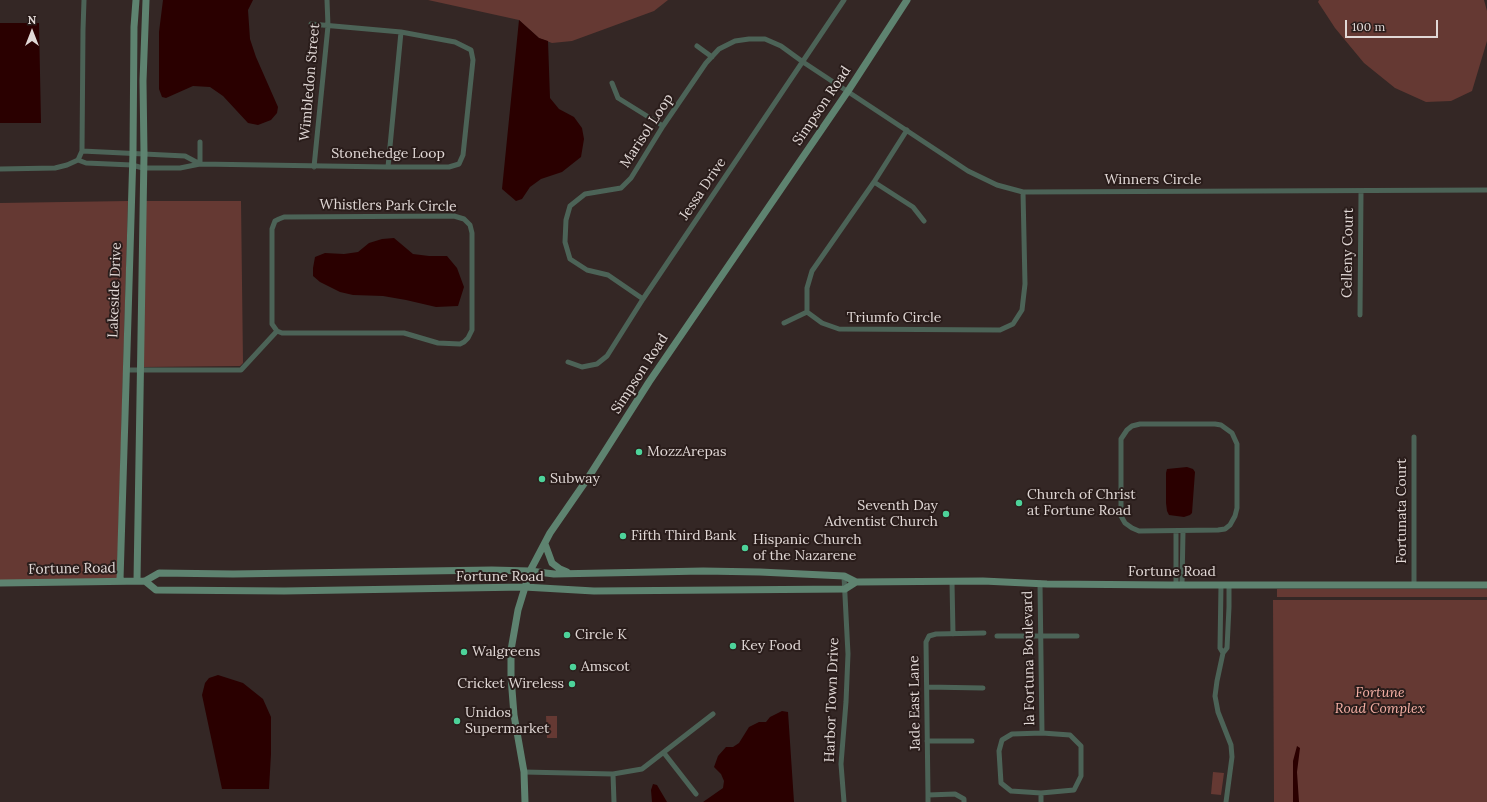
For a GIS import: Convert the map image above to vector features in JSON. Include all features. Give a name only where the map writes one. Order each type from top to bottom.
[{"type":"street","points":[[0,169],[55,168],[78,160],[82,151],[84,0]]},
{"type":"street","name":"Lakeside Drive","points":[[120,580],[133,153],[134,27],[136,0]]},
{"type":"street","name":"Lakeside Drive","points":[[137,580],[144,154],[143,81],[146,0]]},
{"type":"street","name":"Wimbledon Street","points":[[314,167],[328,26],[327,0]]},
{"type":"street","name":"Jessa Drive","points":[[568,362],[582,367],[597,364],[607,356],[642,299],[844,0]]},
{"type":"street","name":"Simpson Road","points":[[525,802],[524,772],[514,715],[511,677],[511,650],[524,588],[530,571],[550,533],[588,478],[649,382],[848,91],[907,0]]},
{"type":"street","name":"Stonehedge Loop","points":[[78,160],[86,163],[132,165],[143,168],[180,168],[200,164],[314,167],[449,167],[459,164],[463,155],[473,60],[471,50],[455,42],[400,32],[311,24]]},
{"type":"street","points":[[388,167],[400,32]]},
{"type":"street","name":"Marisol Loop","points":[[642,299],[608,275],[587,270],[570,259],[565,242],[566,220],[570,206],[585,194],[621,188],[631,178],[663,126],[719,49],[735,41],[765,39],[781,46],[848,91]]},
{"type":"street","points":[[697,46],[712,57]]},
{"type":"street","points":[[612,83],[618,98],[663,126]]},
{"type":"street","name":"Winners Circle","points":[[848,91],[968,171],[997,184],[1023,192],[1361,192],[1487,190]]},
{"type":"street","points":[[784,324],[807,312],[807,288],[812,272],[874,182],[907,130]]},
{"type":"street","points":[[200,142],[200,164]]},
{"type":"street","name":"Stonehedge Loop","points":[[82,151],[185,156],[200,164]]},
{"type":"street","points":[[874,182],[913,207],[924,221]]},
{"type":"street","name":"Triumfo Circle","points":[[807,312],[822,323],[839,329],[1000,330],[1013,324],[1022,310],[1024,284],[1023,192]]},
{"type":"street","name":"Celleny Court","points":[[1360,315],[1361,192]]},
{"type":"street","name":"Whistlers Park Circle","points":[[454,216],[464,219],[470,225],[472,233],[472,330],[464,342],[454,344],[438,343],[404,333],[282,333],[277,331],[272,324],[272,230],[275,221],[284,217],[454,216]]},
{"type":"street","points":[[126,370],[241,370],[277,331]]},
{"type":"street","points":[[1140,424],[1215,424],[1228,428],[1234,435],[1236,444],[1237,501],[1234,519],[1227,527],[1221,530],[1183,531],[1136,530],[1128,526],[1121,516],[1121,444],[1123,434],[1132,426],[1140,424]]},
{"type":"street","name":"Fortunata Court","points":[[1414,437],[1414,585]]},
{"type":"street","points":[[1176,531],[1179,585]]},
{"type":"street","points":[[1179,585],[1183,531]]},
{"type":"street","points":[[545,544],[552,563],[571,574]]},
{"type":"street","name":"Fortune Road","points":[[145,581],[160,573],[233,574],[492,570],[530,571],[554,574],[716,571],[844,576],[856,582],[1179,585],[1487,585]]},
{"type":"street","name":"Harbor Town Drive","points":[[844,576],[848,654],[841,764],[844,802]]},
{"type":"street","name":"Fortune Road","points":[[0,583],[137,580],[145,581],[156,590],[420,590],[524,588],[594,591],[845,590]]},
{"type":"street","points":[[845,590],[856,582]]},
{"type":"street","points":[[952,582],[953,634]]},
{"type":"street","name":"la Fortuna Boulevard","points":[[1040,583],[1042,733]]},
{"type":"street","points":[[1221,585],[1220,648],[1223,653]]},
{"type":"street","points":[[1226,802],[1232,758],[1231,745],[1218,712],[1215,696],[1223,653],[1227,648],[1229,585]]},
{"type":"street","name":"Jade East Lane","points":[[928,802],[926,642],[929,636],[936,634],[984,634]]},
{"type":"street","points":[[997,636],[1077,636]]},
{"type":"street","points":[[927,687],[983,688]]},
{"type":"street","points":[[524,772],[613,774],[642,768],[664,753],[713,714]]},
{"type":"street","name":"la Fortuna Boulevard","points":[[1042,733],[1070,735],[1081,746],[1081,776],[1074,790],[1041,793],[1011,791],[1001,784],[999,751],[1002,740],[1012,734],[1042,733]]},
{"type":"street","points":[[927,741],[972,741]]},
{"type":"street","points":[[664,753],[696,794]]},
{"type":"street","points":[[613,774],[614,802]]},
{"type":"street","points":[[1041,793],[1041,802]]},
{"type":"street","points":[[928,795],[955,794],[964,799],[964,802]]},
{"type":"green space","points":[[428,0],[668,0],[654,11],[572,41],[552,43],[539,38],[519,20]]},
{"type":"green space","points":[[1319,0],[1484,0],[1487,11],[1487,41],[1472,91],[1451,101],[1426,102],[1395,88],[1364,63],[1335,28],[1318,2]]},
{"type":"green space","points":[[128,201],[117,581],[0,581],[0,203]]},
{"type":"green space","points":[[146,201],[241,201],[243,363],[240,366],[143,367]]},
{"type":"green space","points":[[1277,589],[1487,589],[1487,597],[1277,597]]},
{"type":"green space","name":"Fortune Road Complex","points":[[1273,600],[1487,600],[1487,802],[1274,802]]},
{"type":"green space","points":[[546,716],[557,716],[557,738],[547,738]]},
{"type":"green space","points":[[1213,772],[1224,773],[1221,795],[1211,794]]},
{"type":"shaded area","points":[[163,0],[253,0],[248,10],[250,39],[256,57],[278,107],[277,113],[271,120],[258,125],[248,123],[223,96],[210,87],[193,86],[166,98],[162,97],[159,89],[159,32]]},
{"type":"shaded area","points":[[519,20],[539,38],[548,41],[550,98],[559,109],[574,117],[582,128],[584,139],[581,157],[562,172],[541,179],[530,187],[522,199],[516,201],[502,189]]},
{"type":"shaded area","points":[[0,23],[39,23],[41,123],[0,123]]},
{"type":"shaded area","points":[[394,238],[413,254],[447,256],[457,268],[464,287],[458,306],[436,307],[383,296],[353,295],[340,292],[320,282],[313,276],[315,257],[325,253],[344,254],[358,252],[369,243],[382,239]]},
{"type":"shaded area","points":[[1187,467],[1193,469],[1195,472],[1192,513],[1184,517],[1169,515],[1166,503],[1167,469]]},
{"type":"shaded area","points":[[218,675],[243,683],[263,699],[271,717],[269,789],[222,789],[202,695],[205,683],[209,678]]},
{"type":"shaded area","points":[[782,711],[788,712],[794,802],[703,802],[723,788],[724,781],[721,774],[714,767],[718,756],[726,747],[733,747],[739,743],[749,727],[759,722],[766,722],[770,717]]},
{"type":"shaded area","points":[[1297,746],[1300,748],[1297,772],[1299,802],[1293,802],[1293,761]]},
{"type":"shaded area","points":[[653,784],[657,785],[667,802],[652,802],[651,790]]},
{"type":"place","name":"MozzArepas","points":[[639,452]]},
{"type":"place","name":"Subway","points":[[542,479]]},
{"type":"place","name":"Church of Christ at Fortune Road","points":[[1019,503]]},
{"type":"place","name":"Seventh Day Adventist Church","points":[[946,514]]},
{"type":"place","name":"Fifth Third Bank","points":[[623,536]]},
{"type":"place","name":"Hispanic Church of the Nazarene","points":[[745,548]]},
{"type":"place","name":"Circle K","points":[[567,635]]},
{"type":"place","name":"Key Food","points":[[733,646]]},
{"type":"place","name":"Walgreens","points":[[464,652]]},
{"type":"place","name":"Amscot","points":[[573,667]]},
{"type":"place","name":"Cricket Wireless","points":[[572,684]]},
{"type":"place","name":"Unidos Supermarket","points":[[457,721]]}]
